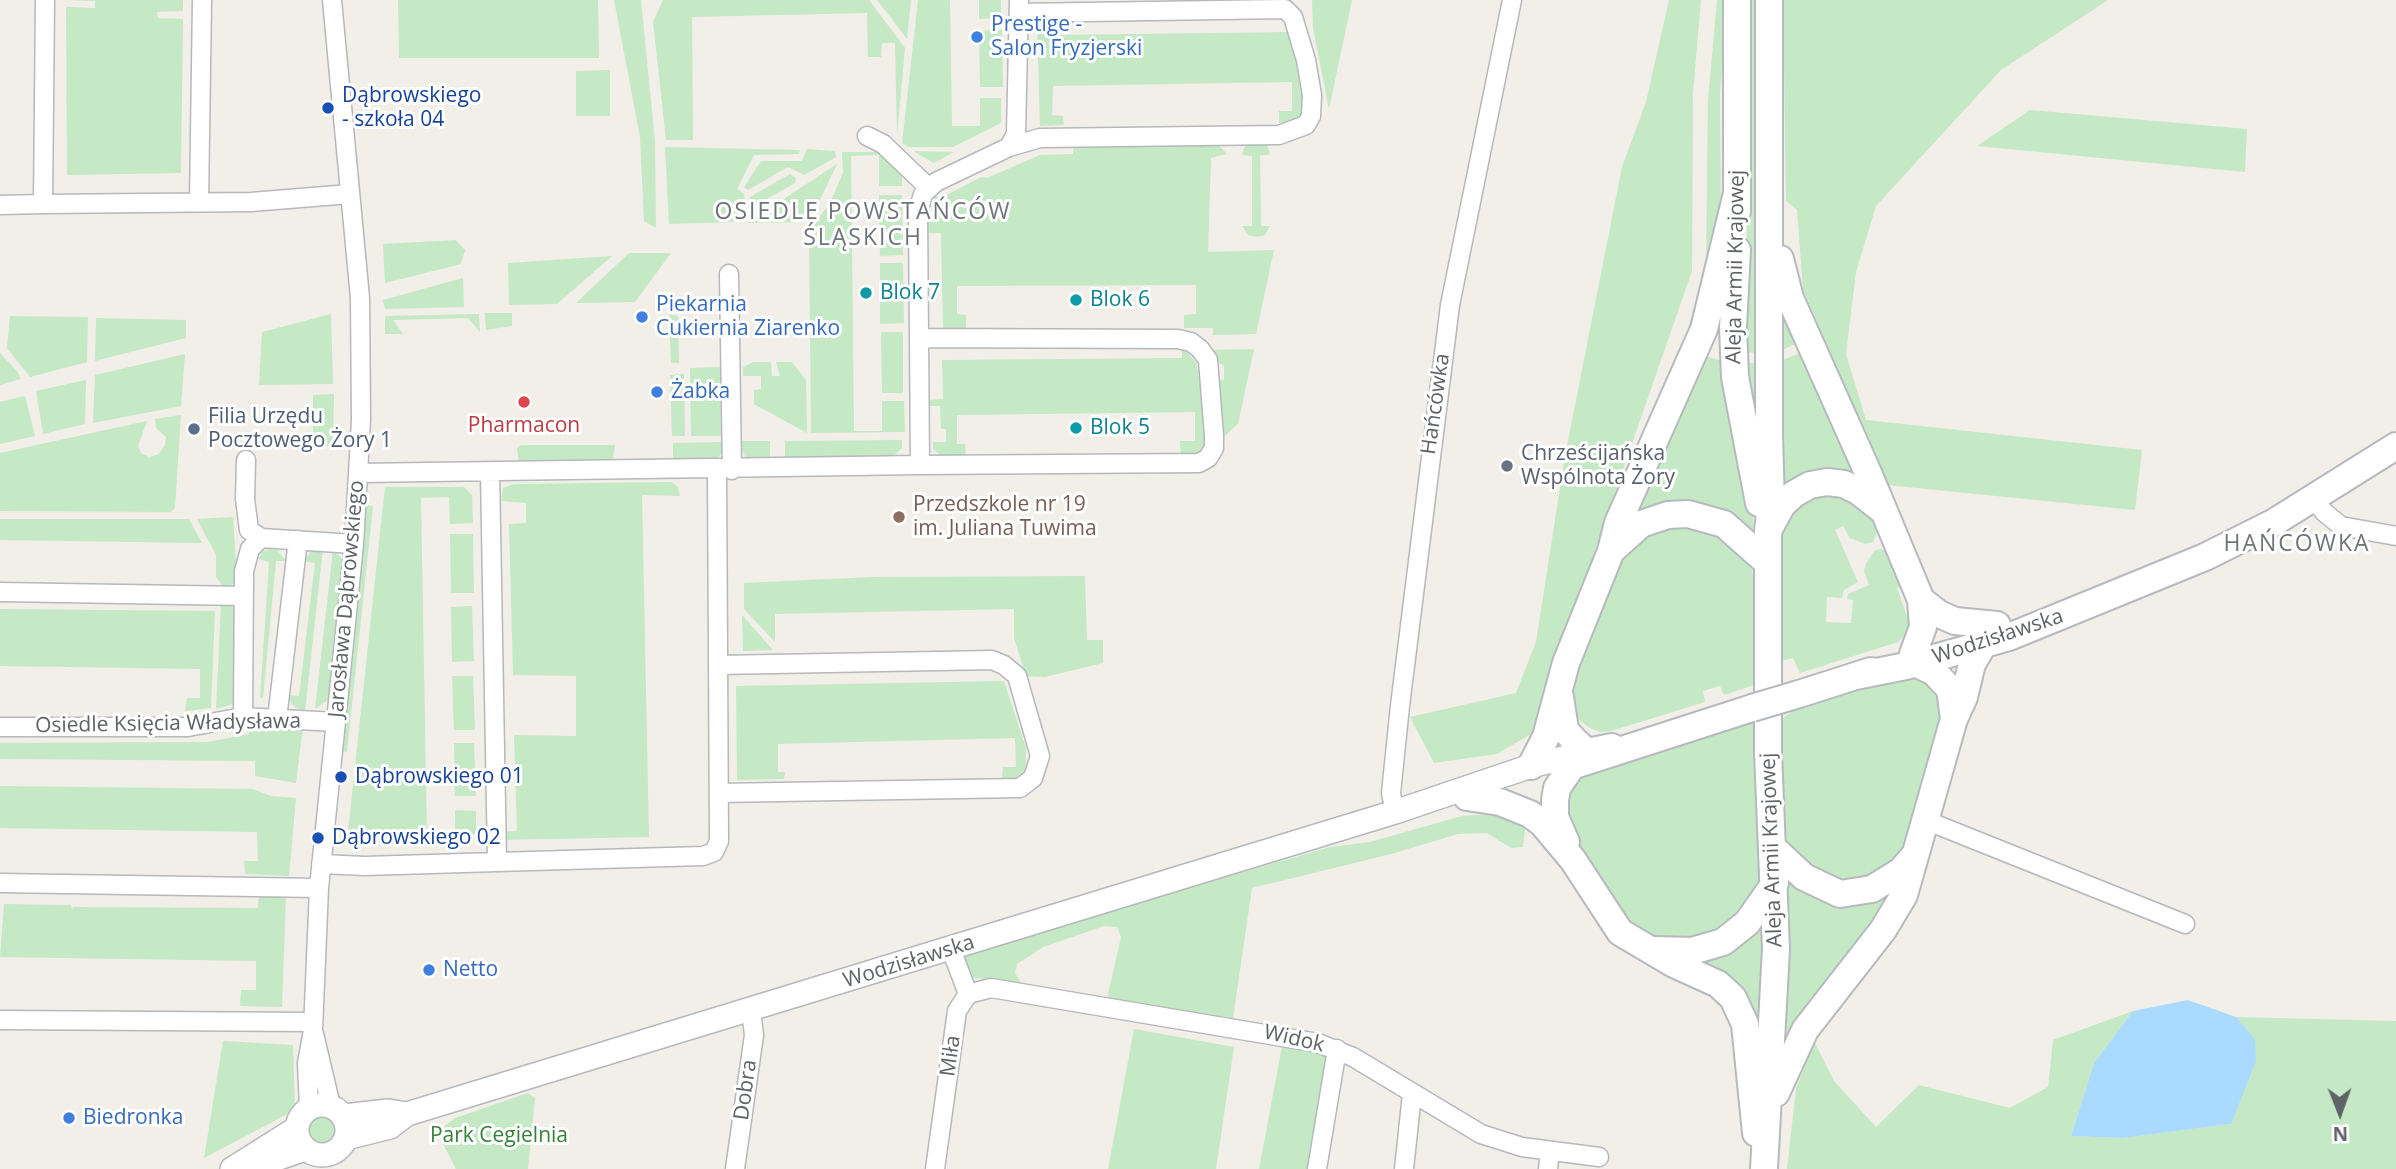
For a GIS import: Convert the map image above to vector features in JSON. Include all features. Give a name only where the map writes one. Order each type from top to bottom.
[{"type":"main road","name":"Aleja Armii Krajowej","points":[[1737,0],[1737,193],[1733,327],[1735,377],[1756,494],[1768,531]]},
{"type":"main road","name":"Aleja Armii Krajowej","points":[[1764,1169],[1776,1000],[1775,883],[1768,752],[1768,531],[1771,503],[1769,0]]},
{"type":"main road","points":[[1531,766],[1546,737],[1583,615],[1611,551],[1618,523],[1704,328],[1714,299],[1737,193]]},
{"type":"main road","points":[[1769,216],[1790,298],[1870,475],[1881,509],[1921,600],[1923,627],[1914,659],[1946,682],[1950,689],[1954,719]]},
{"type":"main road","name":"Wodzisławska","points":[[1579,759],[1914,659],[1990,635],[2095,593],[2136,584],[2248,537],[2314,499],[2396,446]]},
{"type":"main road","points":[[1768,531],[1783,505],[1794,494],[1819,484],[1844,484],[1881,509]]},
{"type":"main road","points":[[1611,551],[1641,524],[1668,515],[1688,514],[1724,524],[1768,562]]},
{"type":"main road","points":[[1769,1103],[1779,1090],[1805,1030],[1883,930],[1904,895],[1972,664],[1990,635],[1939,614],[1921,600]]},
{"type":"main road","points":[[1559,691],[1565,730],[1579,759],[1557,788],[1555,817],[1573,860]]},
{"type":"main road","points":[[1467,797],[1500,802],[1530,814],[1542,823],[1573,860],[1615,927],[1674,964],[1718,985],[1739,1006],[1745,1024],[1753,1115],[1764,1169]]},
{"type":"main road","points":[[1773,848],[1804,877],[1840,894],[1872,889],[1901,871],[1916,855]]},
{"type":"main road","points":[[1652,950],[1692,951],[1723,942],[1747,923],[1775,883]]},
{"type":"street","points":[[43,204],[45,0]]},
{"type":"street","points":[[199,202],[202,0]]},
{"type":"street","name":"Jarosława Dąbrowskiego","points":[[332,0],[362,336],[359,472],[354,544],[321,864],[313,1026],[332,1117]]},
{"type":"street","name":"Hańcówka","points":[[1403,810],[1391,793],[1423,506],[1450,305],[1512,0]]},
{"type":"street","points":[[920,466],[918,212],[923,194],[936,182],[1009,147],[1040,138],[1279,135],[1306,125],[1311,116],[1312,95],[1306,60],[1293,17],[1285,9],[1019,6],[1019,110],[1016,134],[1009,147]]},
{"type":"street","points":[[866,136],[883,144],[929,188]]},
{"type":"street","points":[[0,205],[251,202],[350,194]]},
{"type":"street","points":[[321,864],[365,866],[703,856],[713,852],[719,841],[718,665],[729,274]]},
{"type":"street","points":[[359,472],[1199,463],[1208,458],[1214,448],[1208,360],[1200,349],[1178,338],[919,338]]},
{"type":"street","points":[[246,460],[245,499],[249,530],[261,538],[354,544]]},
{"type":"street","points":[[490,472],[497,862]]},
{"type":"street","points":[[2314,499],[2324,512],[2341,526],[2396,536]]},
{"type":"street","points":[[243,717],[244,571],[250,549],[261,538]]},
{"type":"street","points":[[277,719],[298,540]]},
{"type":"street","points":[[0,592],[244,596]]},
{"type":"street","points":[[718,665],[992,660],[1004,665],[1017,676],[1040,756],[1033,778],[1020,788],[719,793]]},
{"type":"street","name":"Osiedle Księcia Władysława","points":[[0,727],[188,727],[243,717],[336,722]]},
{"type":"street","name":"Wodzisławska","points":[[1403,810],[1467,797],[1579,759]]},
{"type":"street","name":"Wodzisławska","points":[[301,1139],[317,1155],[330,1154],[337,1150],[332,1117],[390,1127],[407,1114],[1403,810],[1531,766],[1579,759]]},
{"type":"street","points":[[1925,820],[2185,924]]},
{"type":"street","points":[[0,883],[319,888]]},
{"type":"street","points":[[951,949],[968,994]]},
{"type":"street","name":"Widok","points":[[968,994],[991,988],[1288,1036],[1337,1049],[1481,1134],[1522,1147],[1549,1160],[1599,1157]]},
{"type":"street","name":"Miła","points":[[935,1169],[957,1011],[968,994]]},
{"type":"street","name":"Dobra","points":[[735,1169],[754,1035],[751,1010]]},
{"type":"street","points":[[0,1020],[313,1026]]},
{"type":"street","points":[[1317,1169],[1337,1049]]},
{"type":"street","points":[[1404,1169],[1412,1094]]},
{"type":"street","points":[[301,1139],[300,1117],[332,1117]]},
{"type":"street","points":[[232,1169],[301,1139]]},
{"type":"street","points":[[247,1169],[301,1139]]},
{"type":"green space","points":[[65,0],[183,0],[183,11],[157,12],[158,18],[183,19],[181,173],[67,175],[66,7],[95,8],[95,1]]},
{"type":"green space","points":[[398,0],[598,0],[599,58],[399,58]]},
{"type":"green space","points":[[614,0],[641,0],[655,142],[656,228],[644,221],[640,137]]},
{"type":"green space","points":[[663,0],[869,0],[905,48],[897,136],[895,43],[882,43],[881,57],[868,57],[867,13],[692,17],[693,140],[666,140],[653,22]]},
{"type":"green space","points":[[877,0],[911,0],[907,39]]},
{"type":"green space","points":[[918,0],[950,0],[952,126],[980,126],[980,98],[1001,98],[1001,123],[953,147],[908,147],[902,143]]},
{"type":"green space","points":[[979,0],[1001,0],[1001,18],[979,19]]},
{"type":"green space","points":[[1312,0],[1352,0],[1329,109],[1313,28]]},
{"type":"green space","points":[[1669,0],[1701,0],[1693,93],[1692,271],[1531,734],[1497,754],[1434,763],[1410,717],[1516,693],[1536,642],[1565,456],[1622,167],[1646,102]]},
{"type":"green space","points":[[1717,0],[1727,0],[1720,95],[1721,209],[1713,278],[1686,339],[1706,258],[1708,100]]},
{"type":"green space","points":[[1746,0],[1760,0],[1760,353],[1740,352],[1747,241]]},
{"type":"green space","points":[[1783,0],[2108,0],[2001,70],[1876,206],[1856,272],[1846,354],[1866,420],[2142,450],[2135,510],[1887,485],[1803,289],[1797,210],[1786,201]]},
{"type":"green space","points":[[1037,23],[1057,23],[1058,35],[1292,32],[1309,100],[1302,121],[1279,123],[1279,111],[1292,111],[1292,82],[1053,86],[1052,115],[1063,116],[1064,125],[1040,126]]},
{"type":"green space","points":[[1002,30],[1003,87],[980,87],[979,31]]},
{"type":"green space","points":[[610,70],[610,116],[576,116],[576,71]]},
{"type":"green space","points":[[2030,110],[2247,129],[2245,172],[1977,146]]},
{"type":"green space","points":[[1251,141],[1267,144],[1270,155],[1260,155],[1261,226],[1270,226],[1265,235],[1256,237],[1248,235],[1242,226],[1252,226],[1252,156],[1242,155],[1244,148]]},
{"type":"green space","points":[[1217,143],[1227,154],[1211,158],[1208,252],[1274,250],[1256,334],[1213,335],[1213,328],[1184,328],[1184,315],[1196,314],[1196,285],[957,286],[957,314],[966,315],[966,329],[943,330],[941,233],[924,233],[935,194],[939,199],[981,177],[987,178],[1040,155],[1073,154],[1074,145]]},
{"type":"green space","points":[[665,147],[800,150],[799,154],[754,155],[737,189],[744,194],[747,214],[734,222],[669,224]]},
{"type":"green space","points":[[807,149],[835,151],[836,157],[804,175],[788,167],[748,190],[744,187],[761,161],[802,161]]},
{"type":"green space","points":[[913,151],[954,152],[934,163]]},
{"type":"green space","points":[[842,152],[876,152],[902,175],[902,186],[879,186],[879,155],[851,156],[854,431],[882,431],[882,401],[904,401],[905,432],[811,433],[809,231],[830,203],[843,173]]},
{"type":"green space","points":[[837,164],[819,202],[801,222],[747,223]]},
{"type":"green space","points":[[790,174],[796,178],[795,183],[753,207],[749,202],[750,197]]},
{"type":"green space","points":[[879,195],[902,195],[903,255],[880,256]]},
{"type":"green space","points":[[456,240],[465,250],[461,264],[385,283],[383,244]]},
{"type":"green space","points":[[629,253],[671,253],[635,302],[576,303]]},
{"type":"green space","points":[[612,256],[557,304],[509,305],[508,263]]},
{"type":"green space","points":[[880,263],[903,263],[904,323],[880,324]]},
{"type":"green space","points":[[463,278],[464,307],[385,309],[383,300]]},
{"type":"green space","points":[[1779,293],[1803,341],[1779,351]]},
{"type":"green space","points":[[485,313],[512,313],[512,326],[486,330]]},
{"type":"green space","points":[[331,314],[333,384],[259,385],[262,332]]},
{"type":"green space","points":[[479,314],[480,332],[468,318],[393,320],[403,334],[385,334],[385,316]]},
{"type":"green space","points":[[669,314],[678,316],[679,363],[671,363]]},
{"type":"green space","points":[[10,316],[88,317],[87,362],[30,377],[7,348]]},
{"type":"green space","points":[[96,318],[186,320],[186,338],[95,361]]},
{"type":"green space","points":[[881,332],[903,332],[903,393],[882,393]]},
{"type":"green space","points":[[1182,345],[1196,363],[1201,385],[1205,446],[1196,455],[1181,455],[1180,441],[1195,441],[1195,412],[957,415],[957,444],[965,444],[966,457],[942,456],[933,449],[933,442],[946,442],[946,429],[941,429],[940,406],[928,406],[928,400],[943,399],[942,360],[1182,358]]},
{"type":"green space","points":[[1254,349],[1238,424],[1221,439],[1217,381],[1224,380],[1224,366],[1214,359],[1213,350]]},
{"type":"green space","points":[[1807,350],[1864,477],[1783,490],[1778,362]]},
{"type":"green space","points":[[0,353],[17,371],[21,379],[0,385]]},
{"type":"green space","points":[[185,354],[181,406],[93,423],[95,375]]},
{"type":"green space","points":[[1699,354],[1728,363],[1753,511],[1753,533],[1726,512],[1693,503],[1633,517]]},
{"type":"green space","points":[[753,362],[771,362],[772,376],[780,376],[776,362],[792,362],[806,380],[807,433],[754,404],[754,390],[761,389],[761,376],[743,376],[743,367]]},
{"type":"green space","points":[[1741,363],[1760,363],[1761,459]]},
{"type":"green space","points":[[720,367],[721,436],[691,436],[690,368]]},
{"type":"green space","points":[[684,374],[685,436],[672,436],[670,375]]},
{"type":"green space","points":[[86,380],[85,424],[43,434],[36,391]]},
{"type":"green space","points":[[334,394],[333,446],[313,446],[313,395]]},
{"type":"green space","points":[[25,396],[35,436],[0,444],[0,402]]},
{"type":"green space","points":[[181,415],[175,508],[171,512],[0,511],[0,453],[147,421],[138,446],[141,453],[149,457],[159,454],[165,445],[166,437],[156,428],[155,419]]},
{"type":"green space","points":[[902,440],[902,448],[890,459],[785,461],[785,441]]},
{"type":"green space","points":[[739,441],[770,441],[770,461],[746,459]]},
{"type":"green space","points":[[724,442],[724,451],[716,460],[673,461],[673,443]]},
{"type":"green space","points":[[521,445],[615,445],[613,458],[603,463],[519,463],[517,448]]},
{"type":"green space","points":[[672,482],[678,487],[680,496],[642,495],[649,837],[501,840],[501,832],[517,831],[514,735],[576,736],[576,676],[513,675],[509,524],[526,523],[526,503],[501,501],[503,488],[514,484]]},
{"type":"green space","points":[[385,487],[464,487],[472,495],[473,523],[450,524],[449,497],[421,498],[427,839],[400,843],[347,841]]},
{"type":"green space","points":[[1842,495],[1866,507],[1879,527],[1873,542],[1865,544],[1850,538],[1843,526],[1835,530],[1858,582],[1844,590],[1842,598],[1827,597],[1826,622],[1851,623],[1853,600],[1847,599],[1848,594],[1869,585],[1864,571],[1866,564],[1874,551],[1880,549],[1891,552],[1904,583],[1897,588],[1909,622],[1905,635],[1898,642],[1800,673],[1793,658],[1781,661],[1778,536],[1793,509],[1813,497]]},
{"type":"green space","points":[[365,505],[373,506],[347,752],[341,751]]},
{"type":"green space","points":[[233,517],[237,581],[225,589],[216,577],[216,555],[197,519]]},
{"type":"green space","points":[[0,519],[189,519],[202,543],[0,540]]},
{"type":"green space","points":[[1674,525],[1712,530],[1749,563],[1757,583],[1757,684],[1724,695],[1720,686],[1703,691],[1705,702],[1600,732],[1579,720],[1576,709],[1566,712],[1579,655],[1618,562],[1643,536]]},
{"type":"green space","points":[[450,534],[473,534],[474,593],[451,593]]},
{"type":"green space","points":[[323,548],[305,712],[293,706],[287,695],[299,696],[315,563],[303,561],[312,551]]},
{"type":"green space","points":[[277,550],[286,561],[276,561],[263,698],[260,698],[269,562],[259,559],[262,552]]},
{"type":"green space","points":[[333,550],[342,559],[342,573],[328,700],[315,709]]},
{"type":"green space","points":[[1085,576],[1087,640],[1103,640],[1103,663],[1045,677],[1026,676],[1014,638],[1014,609],[775,614],[775,642],[744,609],[744,583],[872,577]]},
{"type":"green space","points":[[221,604],[233,604],[236,611],[237,678],[234,704],[216,709]]},
{"type":"green space","points":[[472,606],[474,661],[452,662],[451,607]]},
{"type":"green space","points":[[0,609],[215,611],[211,708],[185,711],[187,698],[200,698],[200,669],[0,666]]},
{"type":"green space","points":[[742,615],[773,650],[743,651]]},
{"type":"green space","points":[[1910,672],[1931,680],[1945,709],[1907,846],[1894,865],[1858,882],[1827,879],[1791,850],[1781,825],[1779,721],[1800,706]]},
{"type":"green space","points":[[452,676],[473,676],[475,730],[454,730]]},
{"type":"green space","points":[[1004,681],[1026,748],[1024,772],[1016,778],[1002,778],[1003,767],[1016,767],[1015,738],[778,744],[778,772],[785,772],[784,779],[737,780],[736,686]]},
{"type":"green space","points":[[1756,718],[1762,871],[1757,888],[1732,923],[1700,939],[1654,939],[1625,923],[1563,824],[1572,779]]},
{"type":"green space","points":[[247,722],[303,726],[296,783],[255,776],[255,761],[0,759],[0,743],[208,742],[249,734]]},
{"type":"green space","points":[[454,743],[474,743],[476,796],[455,796]]},
{"type":"green space","points":[[0,786],[253,789],[271,796],[296,798],[289,876],[245,874],[244,861],[258,861],[257,832],[0,828]]},
{"type":"green space","points":[[455,810],[476,811],[476,834],[455,839]]},
{"type":"green space","points":[[1490,814],[1515,819],[1525,829],[1523,847],[1511,848],[1487,833],[1458,834],[1391,854],[1252,888],[1233,1018],[1107,999],[1121,937],[1117,927],[1104,926],[1043,947],[1017,964],[1015,973],[1022,984],[969,977],[963,968],[964,958],[970,951],[1330,847],[1370,842],[1462,816]]},
{"type":"green space","points":[[1786,877],[1810,895],[1832,902],[1880,898],[1895,890],[1790,1047],[1782,1045]]},
{"type":"green space","points":[[259,892],[286,895],[282,1007],[240,1006],[241,990],[256,990],[256,961],[0,957],[4,904],[71,905],[72,910],[73,907],[258,908]]},
{"type":"green space","points":[[1764,920],[1764,1044],[1697,962]]},
{"type":"green space","points":[[2133,1011],[2094,1063],[2071,1136],[2121,1138],[2231,1124],[2255,1039],[2236,1017],[2396,1021],[2396,1169],[1787,1169],[1796,1089],[1814,1041],[1834,1081],[1876,1127],[1919,1085],[2010,1108],[2048,1087],[2053,1040]]},
{"type":"green space","points":[[1134,1029],[1234,1047],[1216,1169],[1108,1169]]},
{"type":"green space","points":[[223,1041],[293,1045],[295,1110],[204,1158]]},
{"type":"green space","points":[[1282,1046],[1331,1055],[1310,1169],[1259,1169]]},
{"type":"green space","name":"Park Cegielnia","points":[[528,1093],[535,1098],[528,1169],[456,1169],[437,1132],[455,1118]]},
{"type":"green space","points":[[323,1115],[333,1119],[337,1129],[333,1139],[323,1143],[313,1139],[309,1129],[313,1119]]},
{"type":"water","points":[[2188,1000],[2236,1017],[2255,1039],[2256,1061],[2231,1124],[2122,1138],[2071,1136],[2094,1063],[2133,1011]]},
{"type":"place","name":"Prestige - Salon Fryzjerski","points":[[977,37]]},
{"type":"place","name":"Dąbrowskiego - szkoła 04","points":[[328,108]]},
{"type":"place","name":"Blok 7","points":[[866,293]]},
{"type":"place","name":"Blok 6","points":[[1076,300]]},
{"type":"place","name":"Piekarnia Cukiernia Ziarenko","points":[[642,317]]},
{"type":"place","name":"Żabka","points":[[657,392]]},
{"type":"place","name":"Pharmacon","points":[[524,402]]},
{"type":"place","name":"Blok 5","points":[[1076,428]]},
{"type":"place","name":"Filia Urzędu Pocztowego Żory 1","points":[[194,429]]},
{"type":"place","name":"Chrześcijańska Wspólnota Żory","points":[[1507,466]]},
{"type":"place","name":"Przedszkole nr 19 im. Juliana Tuwima","points":[[899,517]]},
{"type":"place","name":"Dąbrowskiego 01","points":[[341,777]]},
{"type":"place","name":"Dąbrowskiego 02","points":[[318,838]]},
{"type":"place","name":"Netto","points":[[429,970]]},
{"type":"place","name":"Biedronka","points":[[69,1118]]},
{"type":"district","name":"OSIEDLE POWSTAŃCÓW ŚLĄSKICH","points":[[863,225]]},
{"type":"district","name":"HAŃCÓWKA","points":[[2297,544]]}]
